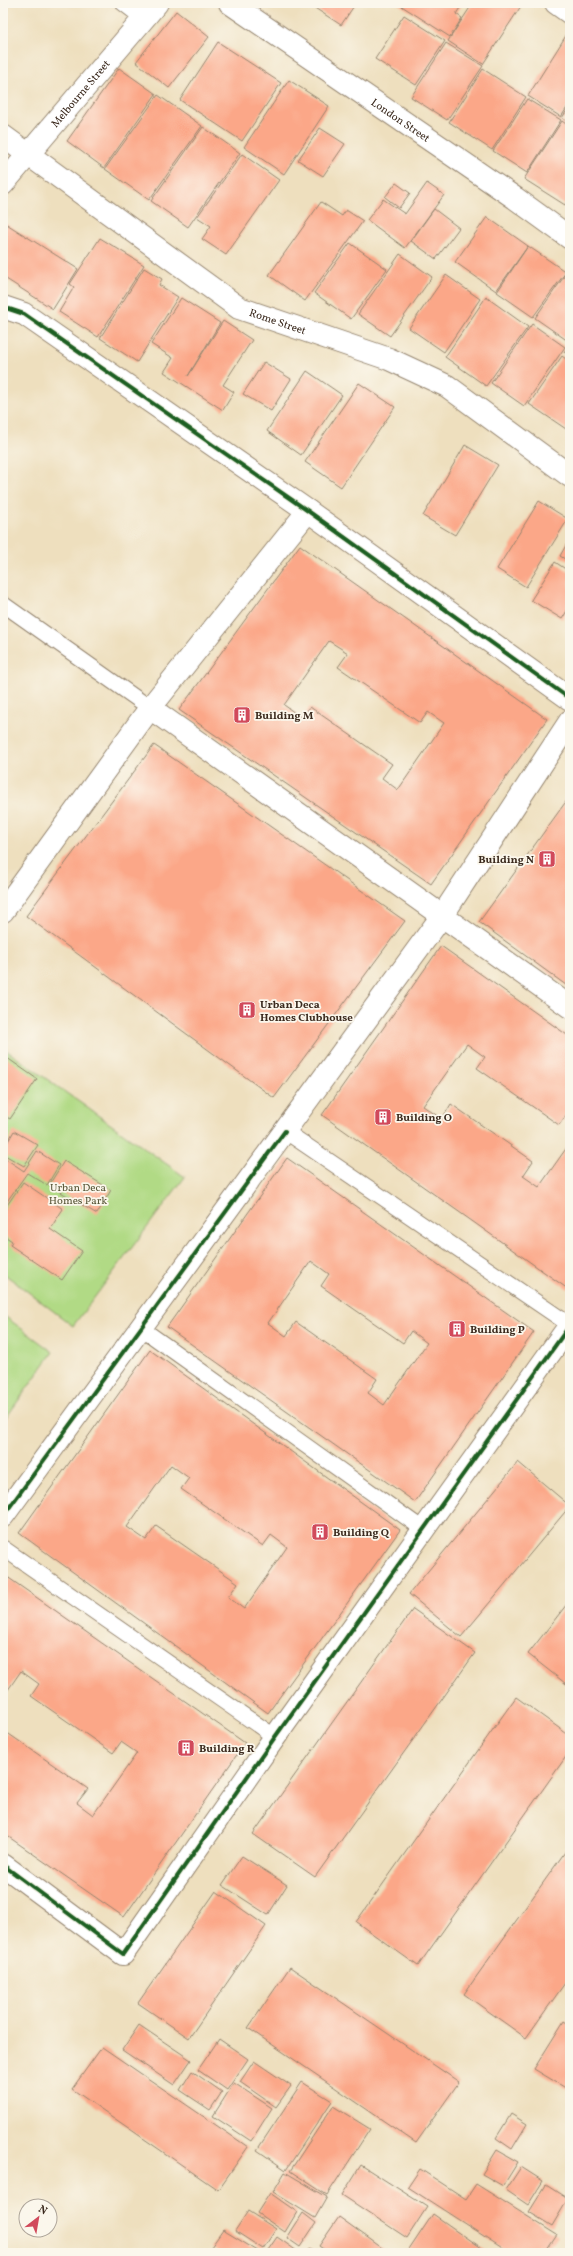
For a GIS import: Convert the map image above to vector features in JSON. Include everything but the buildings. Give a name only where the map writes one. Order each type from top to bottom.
[{"type":"street","name":"London Street","points":[[230,3],[515,198],[570,238]]},
{"type":"street","points":[[556,3],[570,13]]},
{"type":"street","name":"Melbourne Street","points":[[3,184],[151,11]]},
{"type":"street","name":"Rome Street","points":[[3,136],[239,308],[389,359],[447,386],[570,476]]},
{"type":"street","points":[[3,307],[24,314],[308,511],[570,698]]},
{"type":"street","points":[[3,910],[150,708],[308,511]]},
{"type":"street","points":[[150,708],[570,1007]]},
{"type":"street","points":[[3,1516],[442,916],[570,721]]},
{"type":"street","points":[[3,1865],[123,1954],[275,1737],[570,1325]]},
{"type":"lane","points":[[123,3],[151,11]]},
{"type":"lane","points":[[3,604],[150,708]]},
{"type":"lane","points":[[285,1131],[570,1325]]},
{"type":"lane","points":[[141,1328],[424,1530]]},
{"type":"lane","points":[[3,1548],[275,1737]]},
{"type":"green space","name":"Urban Deca Homes Park","points":[[3,1048],[185,1177],[73,1326],[3,1273]]},
{"type":"green space","points":[[3,1315],[53,1352],[3,1422]]},
{"type":"cycle path","points":[[3,307],[24,314],[308,511],[570,699]]},
{"type":"cycle path","points":[[3,1516],[285,1131]]},
{"type":"cycle path","points":[[3,1865],[123,1954],[275,1737],[570,1325]]},
{"type":"place","name":"Building M","points":[[242,715]]},
{"type":"place","name":"Building N","points":[[547,859]]},
{"type":"place","name":"Urban Deca Homes Clubhouse","points":[[247,1010]]},
{"type":"place","name":"Building O","points":[[383,1117]]},
{"type":"place","name":"Building P","points":[[457,1329]]},
{"type":"place","name":"Building Q","points":[[320,1532]]},
{"type":"place","name":"Building R","points":[[186,1748]]}]
